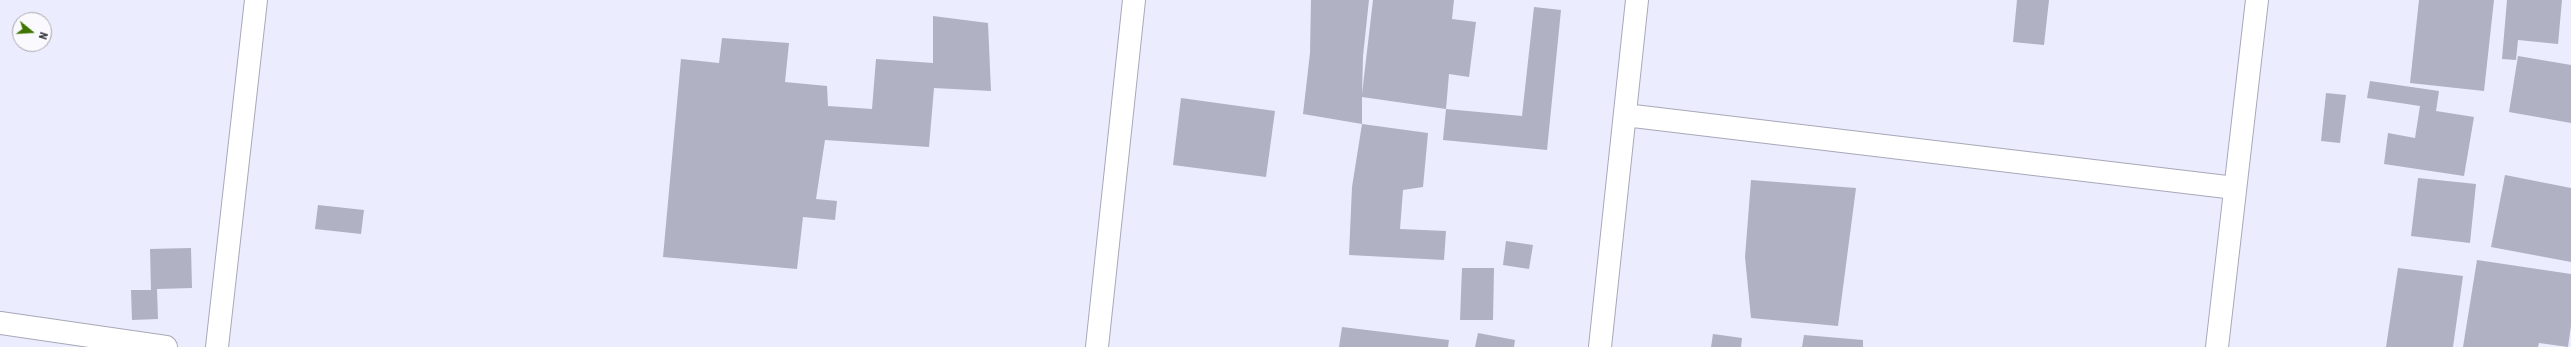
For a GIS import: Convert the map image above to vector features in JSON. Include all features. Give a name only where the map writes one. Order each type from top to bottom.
[{"type":"street","points":[[217,347],[256,0]]},
{"type":"street","points":[[1096,347],[1134,0]]},
{"type":"street","points":[[1600,347],[1638,0]]},
{"type":"street","points":[[2217,347],[2234,188],[2257,0]]},
{"type":"street","points":[[1625,115],[2234,188]]},
{"type":"street","points":[[0,323],[166,347]]},
{"type":"building","points":[[1311,0],[1369,0],[1363,56],[1362,94],[1373,0],[1454,0],[1452,19],[1476,22],[1469,77],[1449,74],[1446,109],[1362,97],[1362,124],[1303,114],[1310,53]]},
{"type":"building","points":[[2017,0],[2049,0],[2044,45],[2013,42]]},
{"type":"building","points":[[2419,0],[2494,0],[2484,91],[2410,83]]},
{"type":"building","points":[[2507,0],[2562,0],[2558,44],[2518,40],[2516,60],[2502,59]]},
{"type":"building","points":[[1534,7],[1561,10],[1547,150],[1443,140],[1446,109],[1522,116]]},
{"type":"building","points":[[933,16],[988,23],[991,91],[934,88],[929,147],[825,140],[816,199],[837,201],[835,220],[803,217],[797,269],[663,257],[681,59],[719,63],[722,38],[789,43],[785,82],[827,86],[828,106],[872,109],[876,59],[933,63]]},
{"type":"building","points":[[2518,56],[2571,65],[2571,123],[2509,112]]},
{"type":"building","points":[[2370,81],[2439,91],[2436,111],[2474,117],[2464,176],[2384,164],[2388,133],[2415,138],[2420,106],[2367,98]]},
{"type":"building","points":[[2326,93],[2346,95],[2340,143],[2321,141]]},
{"type":"building","points":[[1181,98],[1275,111],[1266,177],[1173,165]]},
{"type":"building","points":[[1362,124],[1428,133],[1423,187],[1403,190],[1400,229],[1446,231],[1444,260],[1349,255],[1352,187]]},
{"type":"building","points":[[2505,175],[2571,188],[2571,262],[2491,247]]},
{"type":"building","points":[[2418,178],[2476,184],[2470,243],[2411,236]]},
{"type":"building","points":[[1751,180],[1856,188],[1838,326],[1751,318],[1745,257]]},
{"type":"building","points":[[318,205],[364,210],[361,234],[315,229]]},
{"type":"building","points":[[1506,241],[1533,245],[1529,269],[1503,265]]},
{"type":"building","points":[[191,248],[192,288],[157,289],[158,319],[132,320],[131,290],[151,290],[150,249]]},
{"type":"building","points":[[2477,260],[2571,274],[2571,326],[2568,347],[2539,343],[2538,347],[2463,347]]},
{"type":"building","points":[[1462,268],[1494,268],[1493,320],[1460,320]]},
{"type":"building","points":[[2398,268],[2463,276],[2453,347],[2386,347]]},
{"type":"building","points":[[1342,327],[1449,340],[1448,347],[1339,347]]},
{"type":"building","points":[[1478,333],[1515,340],[1514,347],[1475,347]]},
{"type":"building","points":[[1713,334],[1742,338],[1741,347],[1711,347]]},
{"type":"building","points":[[1804,335],[1863,340],[1863,347],[1802,347]]}]
